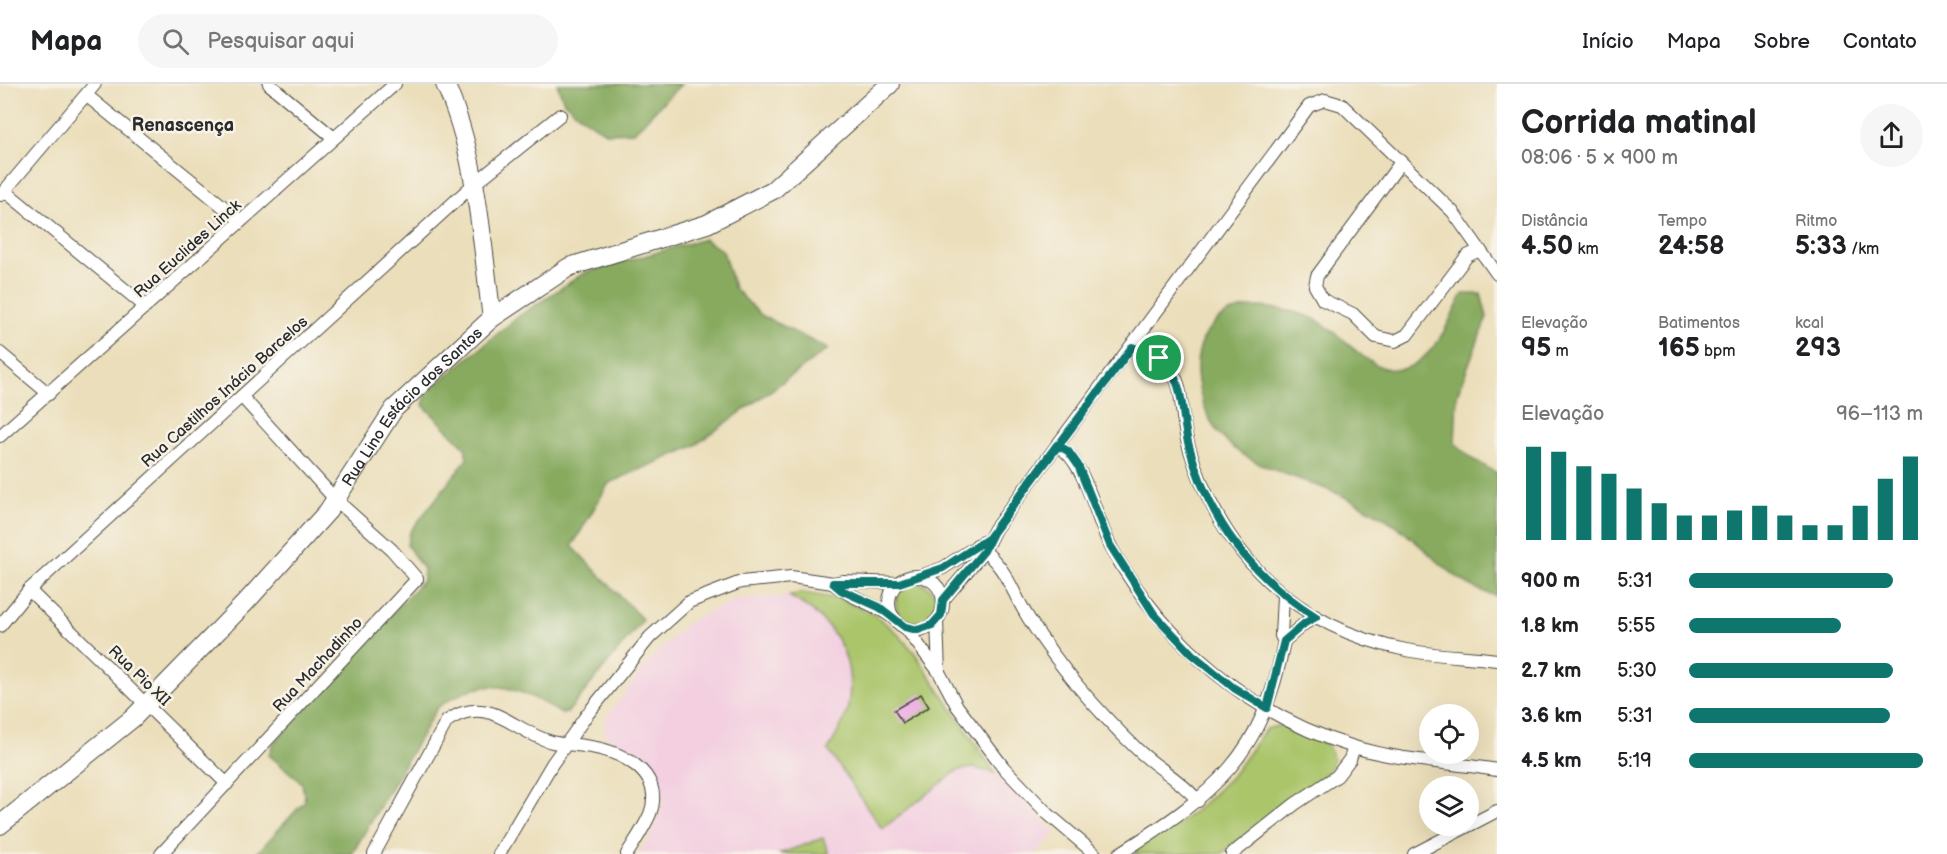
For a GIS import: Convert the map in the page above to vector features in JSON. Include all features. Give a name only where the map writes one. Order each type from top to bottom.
[{"type":"main road","points":[[445,84],[460,119],[474,184],[492,318]]},
{"type":"main road","name":"Rua Lino Estácio dos Santos","points":[[0,825],[133,718],[246,602],[336,499],[394,409],[492,318],[569,267],[707,224],[773,190],[890,84]]},
{"type":"street","points":[[95,84],[2,194],[146,307]]},
{"type":"street","points":[[269,84],[334,138]]},
{"type":"street","name":"Rua Euclides Linck","points":[[0,436],[394,84]]},
{"type":"street","points":[[86,95],[241,221]]},
{"type":"street","points":[[939,672],[937,621],[943,600],[1309,106],[1325,100],[1342,105],[1453,212],[1497,274]]},
{"type":"street","name":"Rua Castilhos Inácio Barcelos","points":[[0,626],[29,590],[474,184],[560,115]]},
{"type":"street","points":[[1401,162],[1317,276],[1315,286],[1319,296],[1353,314],[1376,337],[1395,341],[1407,335],[1467,256],[1480,250]]},
{"type":"street","points":[[1132,347],[1159,358],[1177,377],[1189,447],[1208,497],[1222,525],[1247,561],[1283,596],[1316,617],[1363,638],[1407,651],[1497,660]]},
{"type":"street","points":[[0,353],[49,394]]},
{"type":"street","points":[[242,397],[336,499]]},
{"type":"street","points":[[1057,445],[1068,451],[1078,465],[1110,545],[1154,614],[1192,654],[1234,688],[1310,730],[1354,747],[1497,770]]},
{"type":"street","name":"Rua Machadinho","points":[[161,854],[417,581],[417,577],[392,550],[336,499]]},
{"type":"street","points":[[499,854],[565,745],[650,637],[689,602],[741,582],[790,577],[833,583],[899,583],[943,568],[980,548]]},
{"type":"street","points":[[980,548],[1004,571],[1027,617],[1080,692],[1140,753],[1191,792],[1198,801]]},
{"type":"street","points":[[918,576],[932,582],[943,600]]},
{"type":"street","points":[[833,583],[841,590],[879,607],[905,627],[939,672],[957,706],[1004,768],[1047,813],[1095,854]]},
{"type":"street","points":[[894,619],[890,600],[899,583]]},
{"type":"street","name":"Rua Pio XII","points":[[29,590],[227,784]]},
{"type":"street","points":[[1283,596],[1281,636],[1284,641]]},
{"type":"street","points":[[1119,854],[1198,801],[1248,745],[1267,708],[1284,641],[1316,617]]},
{"type":"street","points":[[905,627],[918,630],[937,621]]},
{"type":"street","points":[[374,854],[447,721],[471,709],[485,710],[550,742],[584,746],[622,756],[635,762],[651,785],[653,799],[650,812],[627,854]]},
{"type":"street","points":[[1232,854],[1337,776],[1350,759],[1354,747]]},
{"type":"street","points":[[1414,854],[1497,811]]},
{"type":"shaded area","points":[[789,596],[811,608],[836,634],[850,672],[848,709],[828,750],[945,779],[958,770],[974,768],[995,773],[1056,833],[1036,854],[640,854],[662,811],[662,792],[657,773],[646,757],[630,746],[611,740],[604,733],[606,717],[653,656],[689,622],[737,599]]},
{"type":"green space","points":[[557,84],[681,84],[634,132],[607,133],[584,119],[564,102]]},
{"type":"green space","points":[[704,239],[723,251],[734,288],[761,315],[828,349],[694,446],[609,483],[572,546],[643,620],[568,712],[562,714],[529,696],[500,687],[470,690],[437,708],[352,854],[256,854],[305,801],[302,783],[269,755],[273,744],[423,580],[423,569],[407,545],[410,532],[467,459],[465,447],[423,405],[427,392],[519,316],[584,273]]},
{"type":"green space","points":[[1463,294],[1481,294],[1487,317],[1457,395],[1455,443],[1472,459],[1497,473],[1497,596],[1466,583],[1400,529],[1370,510],[1346,497],[1278,472],[1242,454],[1226,442],[1214,426],[1204,407],[1197,375],[1200,346],[1211,327],[1227,314],[1253,307],[1285,310],[1310,317],[1325,325],[1361,355],[1386,368],[1399,369],[1413,365],[1434,347]]},
{"type":"green space","points":[[916,583],[930,589],[936,603],[930,617],[916,623],[902,617],[896,603],[902,589]]},
{"type":"green space","points":[[803,593],[839,599],[872,613],[895,631],[914,652],[995,773],[974,768],[958,770],[882,829],[828,750],[847,712],[850,688],[849,671],[845,655],[829,628],[818,616],[789,596]]},
{"type":"green space","points":[[1282,725],[1327,744],[1334,760],[1326,775],[1221,854],[1135,854],[1139,847],[1175,827],[1202,805],[1231,777],[1266,729]]},
{"type":"green space","points":[[823,838],[829,854],[779,854]]},
{"type":"building","points":[[921,694],[929,707],[903,723],[894,710]]},
{"type":"district","name":"Renascença","points":[[183,125]]},
{"type":"route","points":[[1159,358],[1132,347],[1057,445],[989,538],[943,568],[905,579],[899,583],[843,581],[833,583],[841,590],[879,607],[911,630],[932,625],[941,615],[943,600],[984,551],[989,538],[995,529],[1057,445],[1068,451],[1078,465],[1110,545],[1128,578],[1154,614],[1192,654],[1234,688],[1267,708],[1284,641],[1316,617],[1283,596],[1247,561],[1222,525],[1208,497],[1189,447],[1177,377],[1159,358]]}]
